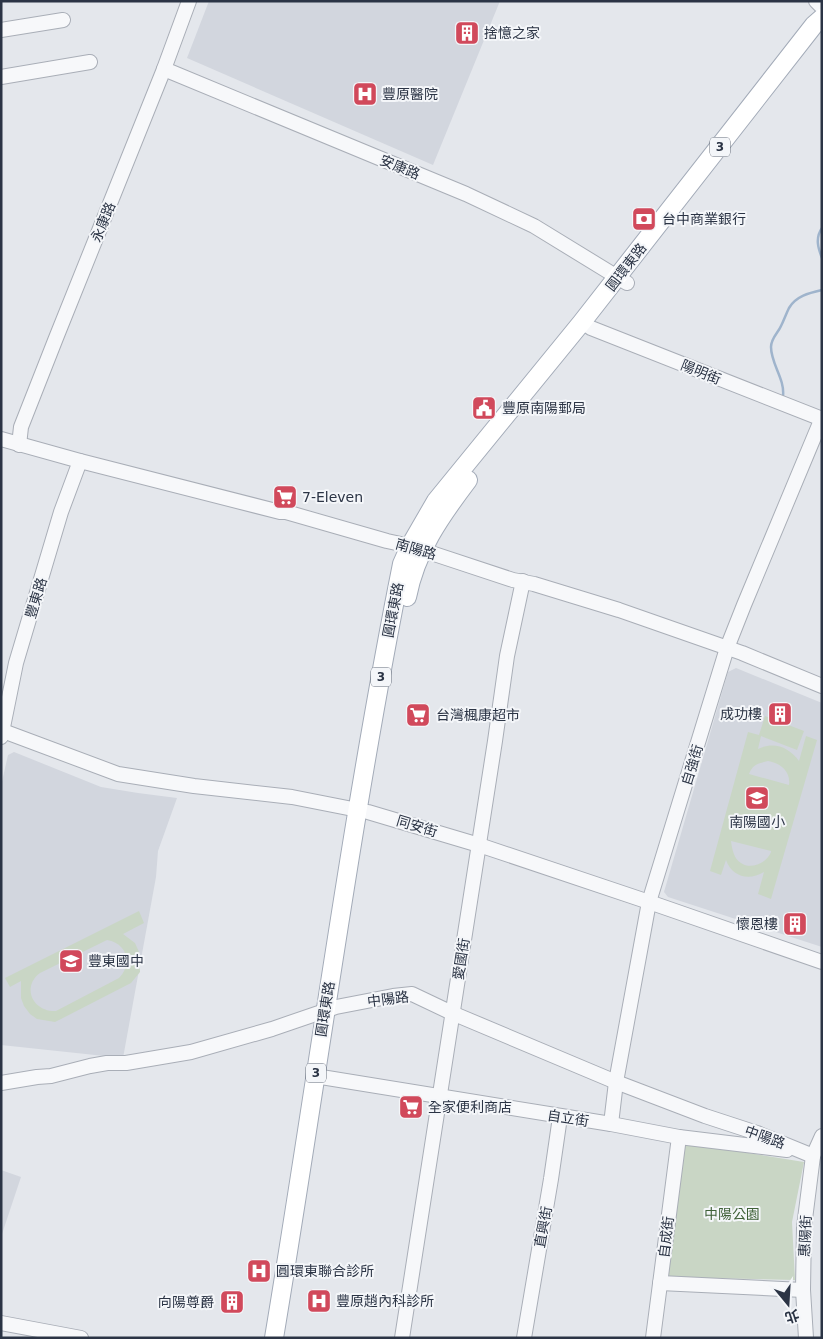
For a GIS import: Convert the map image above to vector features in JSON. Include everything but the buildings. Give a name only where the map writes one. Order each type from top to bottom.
[{"type":"main road","name":"圓環東路","points":[[286,1338],[330,1010],[363,810],[386,710],[408,590],[414,568],[416,548],[436,501],[587,325],[814,25],[822,18]]},
{"type":"main road","name":"圓環東路","points":[[622,280],[822,36]]},
{"type":"main road","name":"圓環東路","points":[[274,1338],[320,1077]]},
{"type":"street","name":"永康路","points":[[19,444],[21,428],[190,1]]},
{"type":"street","points":[[816,1],[822,7]]},
{"type":"street","points":[[1,30],[63,20]]},
{"type":"street","points":[[1,77],[90,62]]},
{"type":"street","name":"安康路","points":[[164,69],[466,194],[534,226],[622,280]]},
{"type":"street","name":"陽明街","points":[[587,325],[822,419]]},
{"type":"street","name":"自強街","points":[[611,1124],[616,1082],[649,902],[727,648],[822,419]]},
{"type":"street","name":"南陽路","points":[[1,439],[80,461],[286,512],[416,548],[513,580],[523,581],[619,610],[742,653],[822,686]]},
{"type":"street","name":"豐東路","points":[[2,734],[16,663],[61,512],[80,461]]},
{"type":"street","name":"愛國街","points":[[402,1338],[508,656],[523,581]]},
{"type":"street","name":"同安街","points":[[2,734],[118,774],[194,786],[292,797],[363,810],[479,845],[822,962]]},
{"type":"street","name":"中陽路","points":[[1,1083],[51,1076],[107,1063],[126,1063],[191,1052],[330,1010],[393,996],[412,994],[452,1013],[616,1082],[705,1116],[818,1154]]},
{"type":"street","name":"自立街","points":[[320,1077],[611,1124],[679,1137],[818,1154]]},
{"type":"street","name":"直興街","points":[[524,1338],[560,1117]]},
{"type":"street","name":"惠陽街","points":[[806,1338],[803,1290],[804,1227],[822,1136]]},
{"type":"street","name":"自成街","points":[[653,1338],[679,1137]]},
{"type":"street","points":[[660,1283],[803,1290]]},
{"type":"street","points":[[1,1323],[81,1338]]},
{"type":"shaded area","name":"豐原醫院","points":[[209,1],[500,1],[433,165],[187,58]]},
{"type":"shaded area","name":"南陽國小","points":[[736,668],[822,703],[822,947],[668,897],[664,892],[728,672]]},
{"type":"shaded area","name":"豐東國中","points":[[14,752],[101,787],[177,798],[158,851],[156,877],[123,1058],[1,1045],[1,786],[8,755]]},
{"type":"shaded area","points":[[1,1170],[21,1177],[1,1237]]},
{"type":"green space","points":[[765,716],[804,731],[797,750],[761,736],[758,749],[770,746],[781,747],[791,752],[799,761],[806,736],[817,740],[771,899],[758,894],[764,872],[753,876],[742,876],[732,870],[726,860],[721,875],[710,871],[748,732],[759,735]],"holes":[[[768,761],[784,768],[788,776],[789,785],[749,774],[756,765]],[[731,841],[771,851],[771,852],[762,862],[749,866],[745,865],[735,856]]]},
{"type":"green space","points":[[139,911],[144,923],[123,934],[135,943],[139,952],[140,972],[131,983],[55,1022],[37,1019],[30,1014],[21,998],[21,981],[10,987],[5,978]],"holes":[[[107,940],[114,942],[123,950],[127,961],[126,967],[119,978],[56,1011],[41,1007],[32,998],[31,985],[40,973]]]},
{"type":"green space","name":"中陽公園","points":[[681,1142],[804,1162],[792,1222],[795,1280],[663,1277]]},
{"type":"waterway","points":[[822,228],[818,239],[818,247],[822,258]]},
{"type":"waterway","points":[[783,396],[782,384],[773,359],[772,341],[792,304],[803,296],[822,290]]},
{"type":"place","name":"捨憶之家","points":[[467,33]]},
{"type":"place","name":"豐原醫院","points":[[365,94]]},
{"type":"place","name":"台中商業銀行","points":[[644,219]]},
{"type":"place","name":"豐原南陽郵局","points":[[484,408]]},
{"type":"place","name":"7-Eleven","points":[[285,497]]},
{"type":"place","name":"成功樓","points":[[780,714]]},
{"type":"place","name":"台灣楓康超市","points":[[418,715]]},
{"type":"place","name":"南陽國小","points":[[757,798]]},
{"type":"place","name":"懷恩樓","points":[[795,924]]},
{"type":"place","name":"豐東國中","points":[[71,961]]},
{"type":"place","name":"全家便利商店","points":[[411,1107]]},
{"type":"place","name":"圓環東聯合診所","points":[[259,1271]]},
{"type":"place","name":"豐原趙內科診所","points":[[319,1301]]},
{"type":"place","name":"向陽尊爵","points":[[232,1302]]}]
